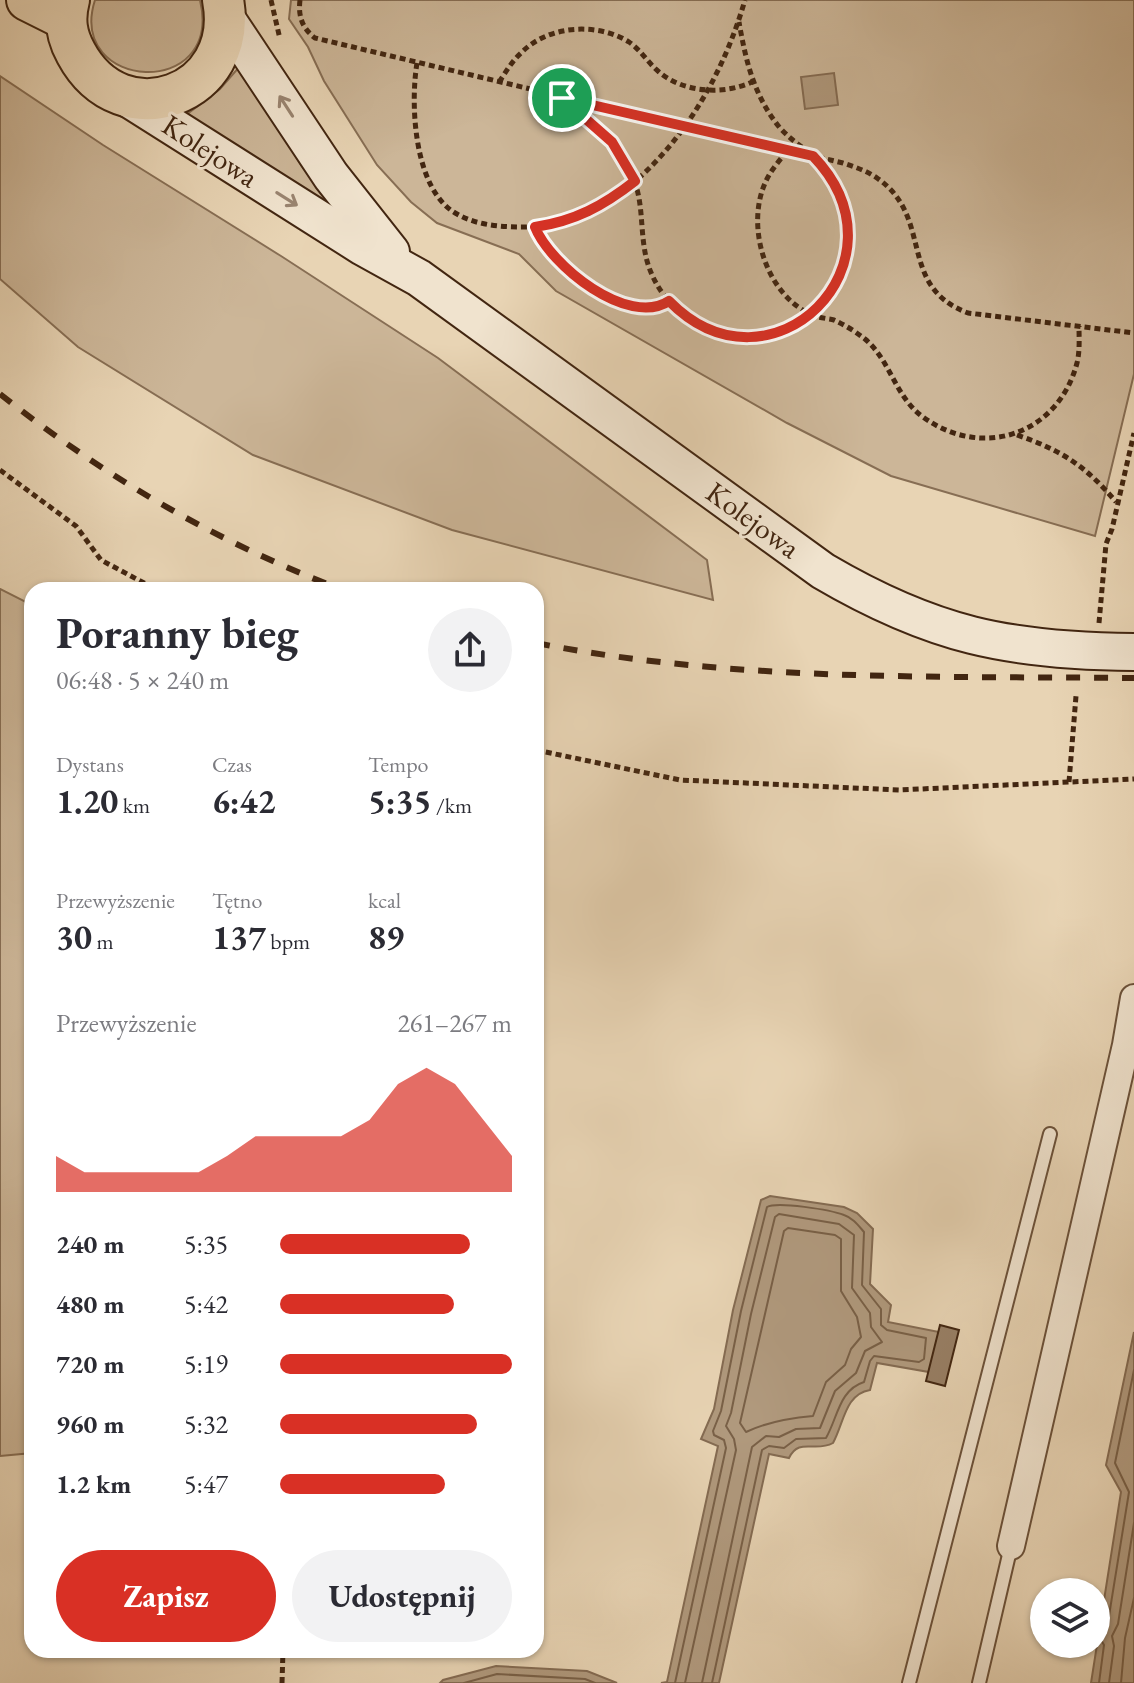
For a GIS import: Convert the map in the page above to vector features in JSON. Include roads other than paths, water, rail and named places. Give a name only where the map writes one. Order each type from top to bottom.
[{"type":"main road","points":[[27,0],[67,10],[73,47],[80,61],[96,79],[126,97],[156,99],[184,90],[207,72],[222,47],[225,9]]},
{"type":"main road","name":"Kolejowa","points":[[225,9],[338,186],[386,247],[419,278]]},
{"type":"main road","name":"Kolejowa","points":[[126,97],[363,247],[419,278],[823,571],[862,594],[925,622],[979,638],[1049,650],[1134,652]]},
{"type":"street","points":[[1011,1546],[1126,1045],[1134,998]]},
{"type":"lane","points":[[909,1683],[1050,1134]]},
{"type":"lane","points":[[979,1683],[1011,1546]]},
{"type":"water","points":[[834,73],[838,105],[805,109],[801,77]]},
{"type":"water","points":[[770,1196],[844,1207],[857,1213],[873,1229],[870,1284],[891,1305],[888,1322],[939,1332],[929,1372],[877,1363],[870,1390],[850,1403],[833,1443],[798,1448],[789,1458],[769,1454],[719,1683],[661,1683],[667,1682],[718,1446],[701,1439],[714,1409],[733,1310],[761,1200]]},
{"type":"water","points":[[1134,1332],[1134,1683],[1091,1683],[1095,1658],[1110,1658],[1110,1578],[1107,1578],[1121,1492],[1106,1465]]},
{"type":"water","points":[[496,1666],[587,1671],[617,1683],[440,1683]]},
{"type":"railway","points":[[0,394],[80,453],[164,506],[251,551],[324,582]]},
{"type":"railway","points":[[544,644],[610,656],[759,671],[1134,678]]}]
